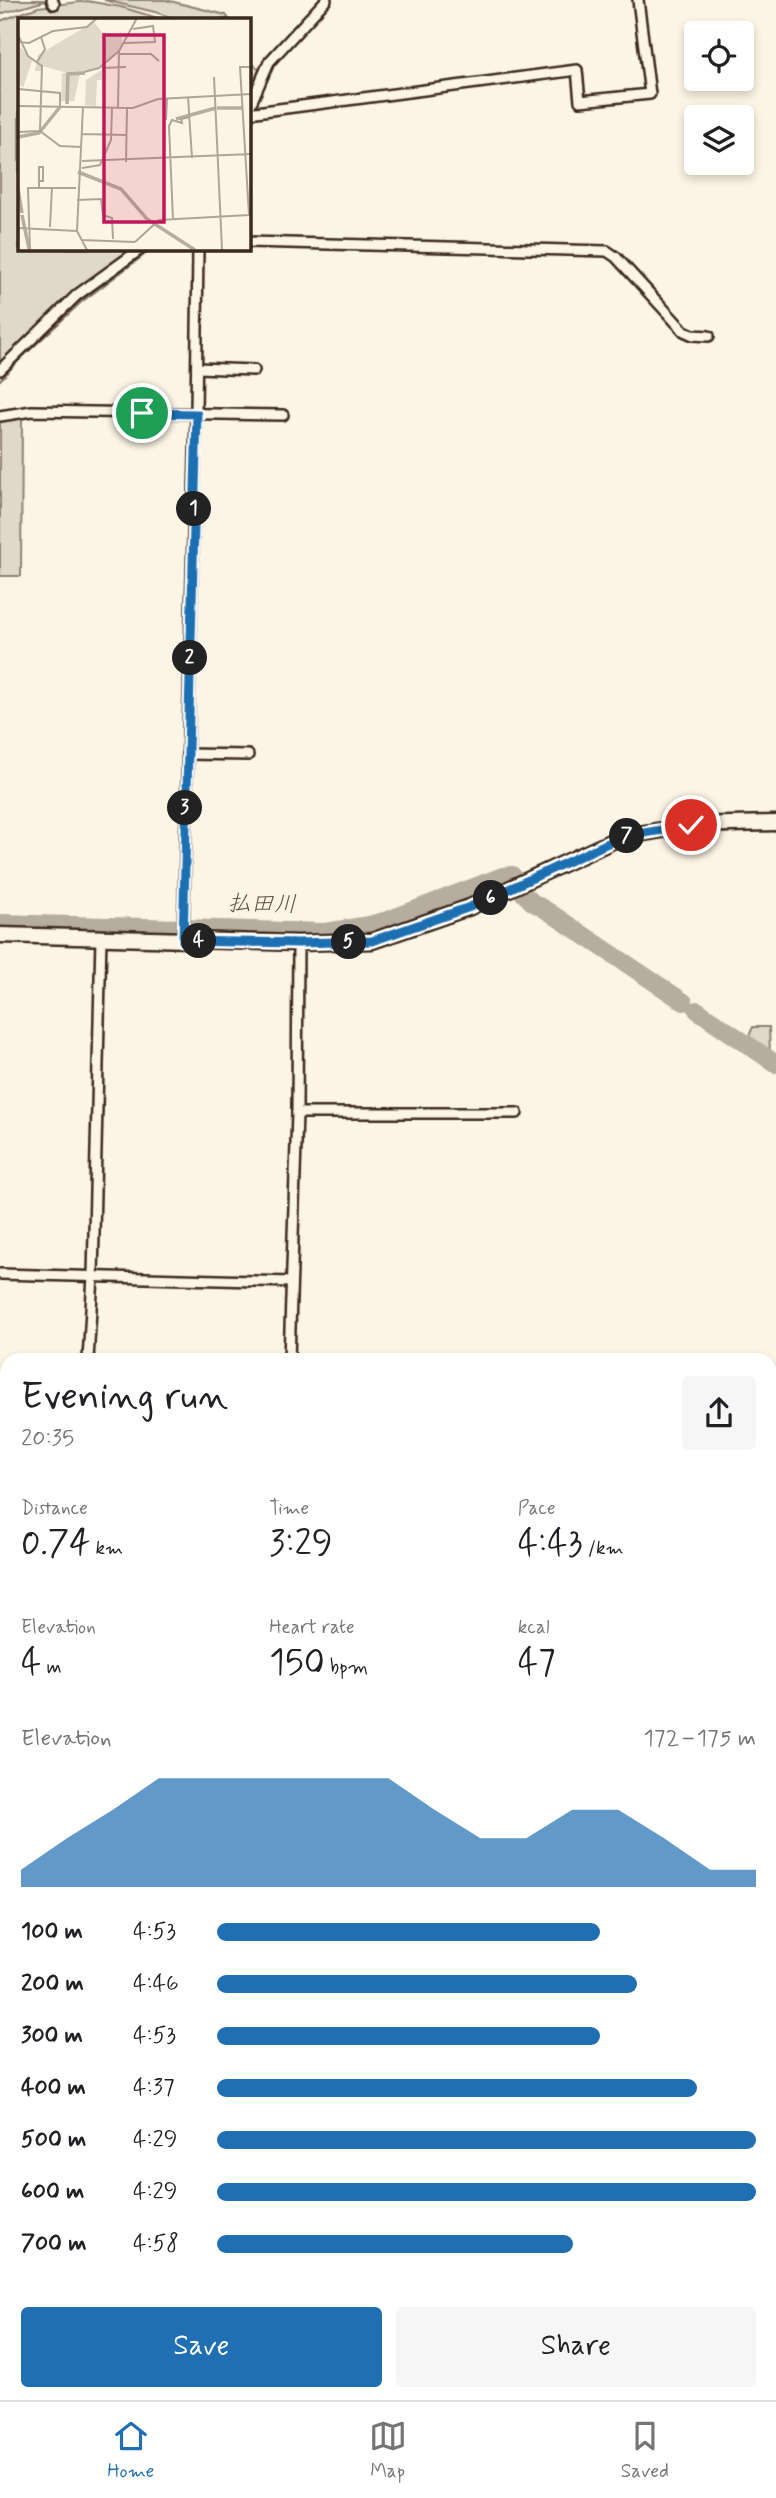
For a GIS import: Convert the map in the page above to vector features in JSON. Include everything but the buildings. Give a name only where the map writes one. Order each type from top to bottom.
[{"type":"main road","points":[[0,935],[298,943],[372,941],[470,907],[621,837],[691,825],[776,823]]},
{"type":"street","points":[[250,106],[269,62],[326,0]]},
{"type":"street","points":[[250,111],[577,70],[580,101],[650,94],[638,0]]},
{"type":"street","points":[[250,242],[607,251],[616,257],[684,331],[693,335],[709,336]]},
{"type":"street","points":[[0,370],[77,295],[139,250]]},
{"type":"street","points":[[183,940],[197,414],[198,250]]},
{"type":"street","points":[[197,368],[254,370]]},
{"type":"street","points":[[0,416],[32,411],[283,415]]},
{"type":"street","points":[[187,754],[248,755]]},
{"type":"street","points":[[88,1353],[93,1276],[101,937]]},
{"type":"street","points":[[289,1353],[297,1113],[298,943]]},
{"type":"street","points":[[297,1113],[517,1113]]},
{"type":"street","points":[[0,1275],[291,1282]]},
{"type":"shaded area","points":[[0,0],[45,0],[45,1],[0,14]]},
{"type":"shaded area","points":[[104,0],[166,0],[226,15],[228,18],[173,18]]},
{"type":"shaded area","points":[[87,1],[121,7],[158,18],[18,18],[18,250],[141,250],[77,295],[0,370],[0,21],[38,7]]},
{"type":"shaded area","points":[[250,62],[263,72],[250,107]]},
{"type":"shaded area","points":[[22,416],[21,576],[0,576],[0,421]]},
{"type":"shaded area","points":[[753,1027],[769,1027],[770,1054],[748,1038]]},
{"type":"waterway","points":[[0,380],[81,302],[150,250]]},
{"type":"waterway","name":"払田川","points":[[0,923],[325,932],[388,920],[503,876],[512,875],[514,878]]},
{"type":"waterway","name":"払田川","points":[[523,893],[532,902],[684,1002]]},
{"type":"waterway","name":"払田川","points":[[697,1010],[776,1064]]},
{"type":"route","points":[[142,413],[197,414],[183,941],[372,941],[470,907],[621,837],[691,825]]}]
